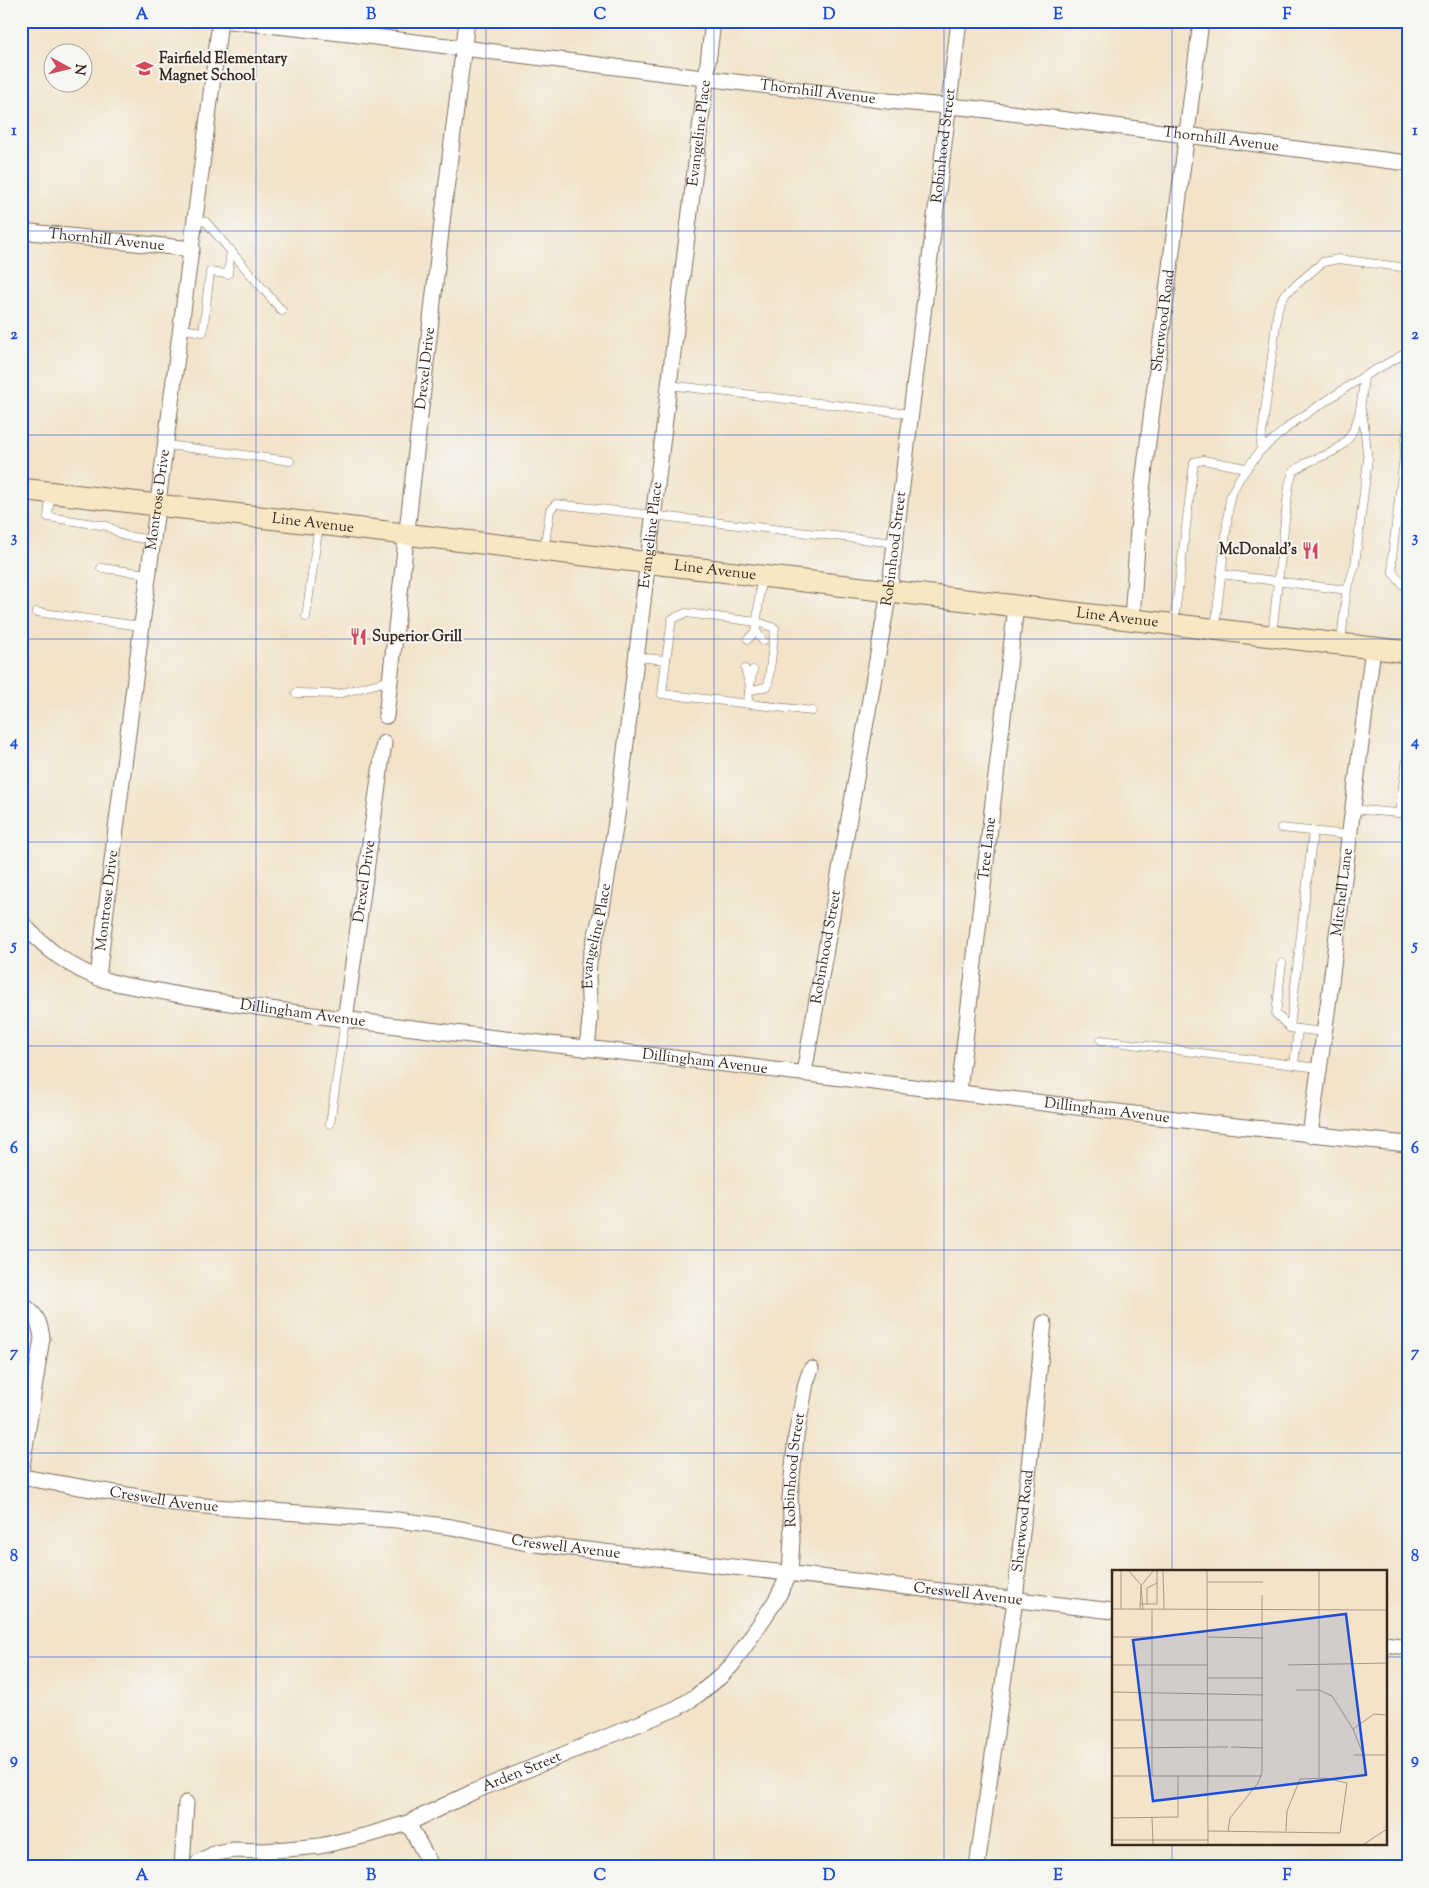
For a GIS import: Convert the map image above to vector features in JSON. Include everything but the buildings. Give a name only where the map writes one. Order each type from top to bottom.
[{"type":"main road","name":"Line Avenue","points":[[21,489],[1408,652]]},
{"type":"street","name":"Montrose Drive","points":[[98,978],[141,626],[182,330],[220,21]]},
{"type":"street","name":"Thornhill Avenue","points":[[230,21],[888,101],[948,106],[1408,163]]},
{"type":"street","name":"Drexel Drive","points":[[386,716],[467,21]]},
{"type":"street","name":"Evangeline Place","points":[[587,1049],[590,1019],[589,962],[601,914],[611,860],[713,21]]},
{"type":"street","name":"Robinhood Street","points":[[804,1073],[889,592],[959,21]]},
{"type":"street","name":"Sherwood Road","points":[[1132,620],[1142,490],[1201,21]]},
{"type":"street","name":"Thornhill Avenue","points":[[21,231],[192,249]]},
{"type":"street","name":"Tree Lane","points":[[959,1091],[1016,606]]},
{"type":"street","name":"Mitchell Lane","points":[[1310,1135],[1373,648]]},
{"type":"street","name":"Drexel Drive","points":[[345,1020],[384,743]]},
{"type":"street","name":"Dillingham Avenue","points":[[21,922],[39,941],[64,961],[98,978],[202,999],[345,1020],[959,1091],[1310,1135],[1408,1144]]},
{"type":"street","points":[[21,1304],[30,1309],[38,1318],[42,1338],[21,1473]]},
{"type":"street","name":"Sherwood Road","points":[[977,1867],[1015,1600],[1044,1323]]},
{"type":"street","name":"Robinhood Street","points":[[790,1573],[792,1539],[790,1498],[796,1436],[806,1383],[811,1369]]},
{"type":"street","name":"Creswell Avenue","points":[[21,1477],[174,1503],[397,1520],[452,1527],[527,1543],[1112,1612]]},
{"type":"street","name":"Arden Street","points":[[195,1867],[199,1862],[216,1853],[234,1850],[264,1851],[320,1846],[372,1834],[408,1823],[475,1791],[677,1708],[695,1698],[732,1665],[776,1600],[790,1573]]},
{"type":"street","points":[[1386,1644],[1408,1647]]},
{"type":"street","points":[[182,1867],[186,1803]]},
{"type":"street","points":[[408,1823],[432,1867]]},
{"type":"lane","points":[[196,220],[206,222],[282,311]]},
{"type":"lane","points":[[182,330],[203,332],[210,272],[228,274],[231,250]]},
{"type":"lane","points":[[1260,451],[1278,308],[1284,295],[1323,262],[1338,259],[1408,268]]},
{"type":"lane","points":[[1214,630],[1230,496],[1239,478],[1260,451],[1294,422],[1364,376],[1408,352]]},
{"type":"lane","points":[[1341,645],[1348,590],[1355,565],[1368,459],[1366,427],[1361,410],[1364,376]]},
{"type":"lane","points":[[669,385],[911,414]]},
{"type":"lane","points":[[1272,637],[1289,485],[1293,472],[1310,460],[1336,450],[1346,440],[1361,410]]},
{"type":"lane","points":[[1408,423],[1392,558],[1394,573],[1402,584],[1408,586]]},
{"type":"lane","points":[[166,445],[290,461]]},
{"type":"lane","points":[[1174,625],[1194,462],[1203,460],[1246,468]]},
{"type":"lane","points":[[50,492],[48,517],[107,526],[125,536],[154,540]]},
{"type":"lane","points":[[544,551],[550,510],[556,504],[895,543]]},
{"type":"lane","points":[[306,617],[319,524]]},
{"type":"lane","points":[[101,568],[148,574]]},
{"type":"lane","points":[[1221,574],[1348,590]]},
{"type":"lane","points":[[756,631],[755,640],[762,576]]},
{"type":"lane","points":[[36,612],[141,626]]},
{"type":"lane","points":[[750,688],[768,686],[775,628],[757,622],[686,613],[672,620],[662,694],[812,711]]},
{"type":"lane","points":[[636,657],[666,660]]},
{"type":"lane","points":[[748,704],[753,670],[750,688]]},
{"type":"lane","points":[[296,693],[338,694],[391,680]]},
{"type":"lane","points":[[1352,809],[1404,814],[1408,750]]},
{"type":"lane","points":[[1281,828],[1349,835]]},
{"type":"lane","points":[[1290,1028],[1296,949],[1313,831]]},
{"type":"lane","points":[[1282,964],[1276,1014],[1290,1028],[1324,1032]]},
{"type":"lane","points":[[330,1124],[345,1020]]},
{"type":"lane","points":[[1294,1065],[1298,1029]]},
{"type":"lane","points":[[1101,1040],[1319,1068]]},
{"type":"place","name":"Fairfield Elementary Magnet School","points":[[145,68]]},
{"type":"place","name":"McDonald's","points":[[1311,550]]},
{"type":"place","name":"Superior Grill","points":[[358,637]]}]
